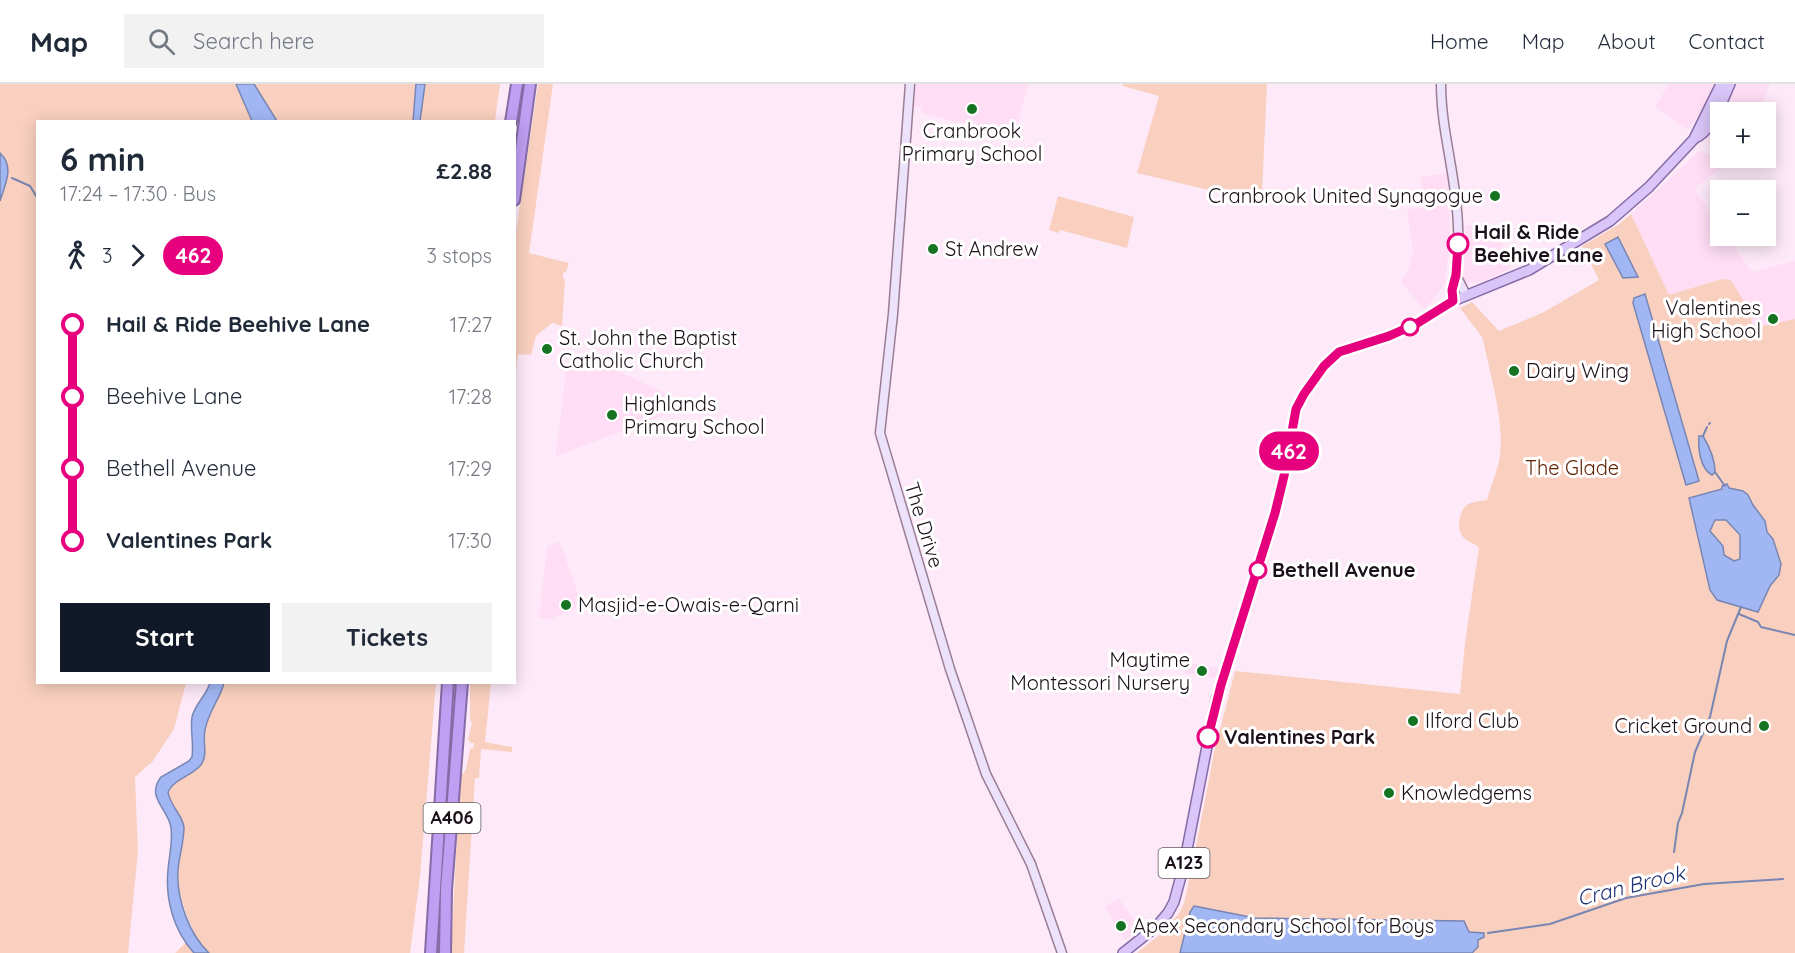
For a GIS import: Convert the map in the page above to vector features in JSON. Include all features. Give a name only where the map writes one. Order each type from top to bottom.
[{"type":"highway","points":[[511,120],[517,84]]},
{"type":"highway","points":[[516,186],[530,84]]},
{"type":"highway","name":"A406","points":[[430,953],[448,684]]},
{"type":"highway","name":"A406","points":[[445,953],[447,879],[462,684]]},
{"type":"main road","name":"A123","points":[[1123,953],[1157,926],[1168,913],[1176,896],[1216,700],[1275,513],[1296,409],[1324,366],[1339,352],[1389,336],[1416,324],[1453,301],[1529,270],[1610,221],[1656,181],[1694,139],[1722,84]]},
{"type":"main road","name":"A123","points":[[1694,139],[1701,136],[1712,120],[1730,84]]},
{"type":"street","name":"The Drive","points":[[910,84],[893,314],[879,433],[950,669],[986,774],[1031,864],[1062,953]]},
{"type":"street","points":[[1441,84],[1442,111],[1456,190],[1459,224],[1456,275],[1452,290],[1453,301]]},
{"type":"street","points":[[1456,275],[1466,295]]},
{"type":"shaded area","name":"Cranbrook Primary School","points":[[916,84],[1028,84],[1015,136],[921,113],[922,107],[914,106]]},
{"type":"shaded area","points":[[1669,84],[1715,84],[1688,130],[1655,107]]},
{"type":"shaded area","points":[[1735,84],[1770,84],[1763,102],[1727,102]]},
{"type":"shaded area","name":"Valentines High School","points":[[1700,151],[1710,156],[1710,168],[1721,168],[1694,189],[1710,212],[1710,246],[1733,246],[1752,272],[1795,261],[1795,470],[1781,467],[1749,310],[1731,280],[1722,279],[1669,295],[1631,214]]},
{"type":"shaded area","points":[[1447,173],[1450,236],[1445,283],[1424,309],[1401,282],[1409,269],[1413,251],[1407,209],[1424,208],[1421,177]]},
{"type":"shaded area","points":[[1465,225],[1501,225],[1502,247],[1511,269],[1482,281],[1467,284],[1463,280]]},
{"type":"shaded area","name":"Highlands Primary School","points":[[567,363],[615,370],[691,405],[556,456]]},
{"type":"shaded area","points":[[558,542],[582,606],[550,619],[539,618],[547,547]]},
{"type":"shaded area","name":"Maytime Montessori Nursery","points":[[1186,663],[1219,668],[1216,678],[1185,673]]},
{"type":"shaded area","points":[[1118,898],[1141,929],[1125,940],[1105,907]]},
{"type":"green space","points":[[0,84],[500,84],[495,120],[36,120],[36,684],[186,684],[174,729],[153,761],[135,777],[138,851],[128,953],[0,953]]},
{"type":"green space","points":[[538,84],[553,84],[529,253],[569,263],[566,272],[563,273],[565,279],[562,326],[552,323],[536,336],[531,355],[518,354],[516,373],[516,231]]},
{"type":"green space","points":[[1123,84],[1267,84],[1262,193],[1230,195],[1137,173],[1159,96],[1123,86]]},
{"type":"green space","points":[[1058,196],[1134,217],[1127,248],[1060,230],[1059,233],[1049,230]]},
{"type":"green space","name":"Valentines Park","points":[[1631,214],[1669,295],[1722,279],[1731,280],[1749,310],[1753,328],[1795,319],[1795,953],[1137,953],[1163,932],[1180,912],[1184,903],[1191,872],[1194,869],[1193,862],[1214,753],[1235,671],[1460,694],[1479,548],[1463,537],[1459,520],[1467,505],[1487,500],[1499,461],[1501,441],[1496,399],[1482,337],[1460,308],[1472,302],[1499,331],[1544,312],[1599,280],[1582,246],[1618,225]]},
{"type":"green space","points":[[224,684],[436,684],[420,876],[410,953],[175,953],[195,934],[183,904],[178,880],[183,825],[168,792],[173,785],[199,767],[206,725]]},
{"type":"green space","points":[[470,684],[491,684],[485,742],[512,747],[512,752],[481,749],[479,778],[475,778],[464,953],[451,953],[460,778],[466,769],[470,749],[474,747],[474,743],[468,740],[472,723]]},
{"type":"water","points":[[236,84],[254,84],[276,120],[252,120]]},
{"type":"water","points":[[416,84],[425,84],[420,120],[413,120]]},
{"type":"water","points":[[0,153],[5,158],[8,176],[0,201]]},
{"type":"water","points":[[1618,237],[1638,277],[1623,278],[1605,244]]},
{"type":"water","points":[[1645,294],[1699,481],[1686,485],[1633,303],[1634,298]]},
{"type":"water","points":[[1699,436],[1703,436],[1711,453],[1715,472],[1712,475],[1702,463]]},
{"type":"water","points":[[1727,484],[1729,488],[1743,491],[1748,495],[1765,521],[1767,532],[1773,539],[1781,564],[1779,575],[1770,586],[1758,612],[1717,600],[1710,590],[1689,498],[1722,489],[1722,486]],"holes":[[[1715,520],[1726,520],[1740,535],[1740,559],[1734,561],[1724,555],[1723,546],[1710,531]]]},
{"type":"water","points":[[210,684],[224,684],[207,723],[203,762],[174,784],[168,792],[184,827],[178,870],[182,904],[195,936],[209,953],[194,953],[181,935],[172,915],[167,881],[171,828],[156,791],[161,777],[192,757],[192,717]]},
{"type":"water","points":[[1194,906],[1255,918],[1464,921],[1469,932],[1484,933],[1484,937],[1478,940],[1478,947],[1472,953],[1180,953],[1190,912]]},
{"type":"waterway","points":[[12,178],[30,186],[36,196]]},
{"type":"waterway","points":[[1703,436],[1707,427]]},
{"type":"waterway","points":[[1715,472],[1725,486]]},
{"type":"waterway","points":[[1674,852],[1678,823],[1695,752],[1710,717],[1727,641],[1741,607]]},
{"type":"waterway","points":[[1739,614],[1758,622],[1761,627],[1795,635]]},
{"type":"waterway","name":"Cran Brook","points":[[1488,933],[1550,924],[1626,898],[1704,884],[1783,879]]},
{"type":"bus line","name":"462","points":[[1208,737],[1216,700],[1275,513],[1288,458],[1296,409],[1314,379],[1339,352],[1389,336],[1416,324],[1453,301],[1452,290],[1456,275],[1458,244]]},
{"type":"place","name":"Cranbrook Primary School","points":[[972,109]]},
{"type":"place","name":"Cranbrook United Synagogue","points":[[1495,196]]},
{"type":"place","name":"Hail & Ride Beehive Lane","points":[[1458,244]]},
{"type":"place","name":"St Andrew","points":[[933,249]]},
{"type":"place","name":"Valentines High School","points":[[1773,319]]},
{"type":"place","name":"St. John the Baptist Catholic Church","points":[[547,349]]},
{"type":"place","name":"Dairy Wing","points":[[1514,371]]},
{"type":"place","name":"Highlands Primary School","points":[[612,415]]},
{"type":"place","name":"Bethell Avenue","points":[[1258,570]]},
{"type":"place","name":"Masjid-e-Owais-e-Qarni","points":[[566,605]]},
{"type":"place","name":"Maytime Montessori Nursery","points":[[1202,671]]},
{"type":"place","name":"Ilford Club","points":[[1413,721]]},
{"type":"place","name":"Cricket Ground","points":[[1764,726]]},
{"type":"place","name":"Valentines Park","points":[[1208,737]]},
{"type":"place","name":"Knowledgems","points":[[1389,793]]},
{"type":"place","name":"Apex Secondary School for Boys","points":[[1121,926]]},
{"type":"park label","name":"The Glade","points":[[1572,468]]}]
